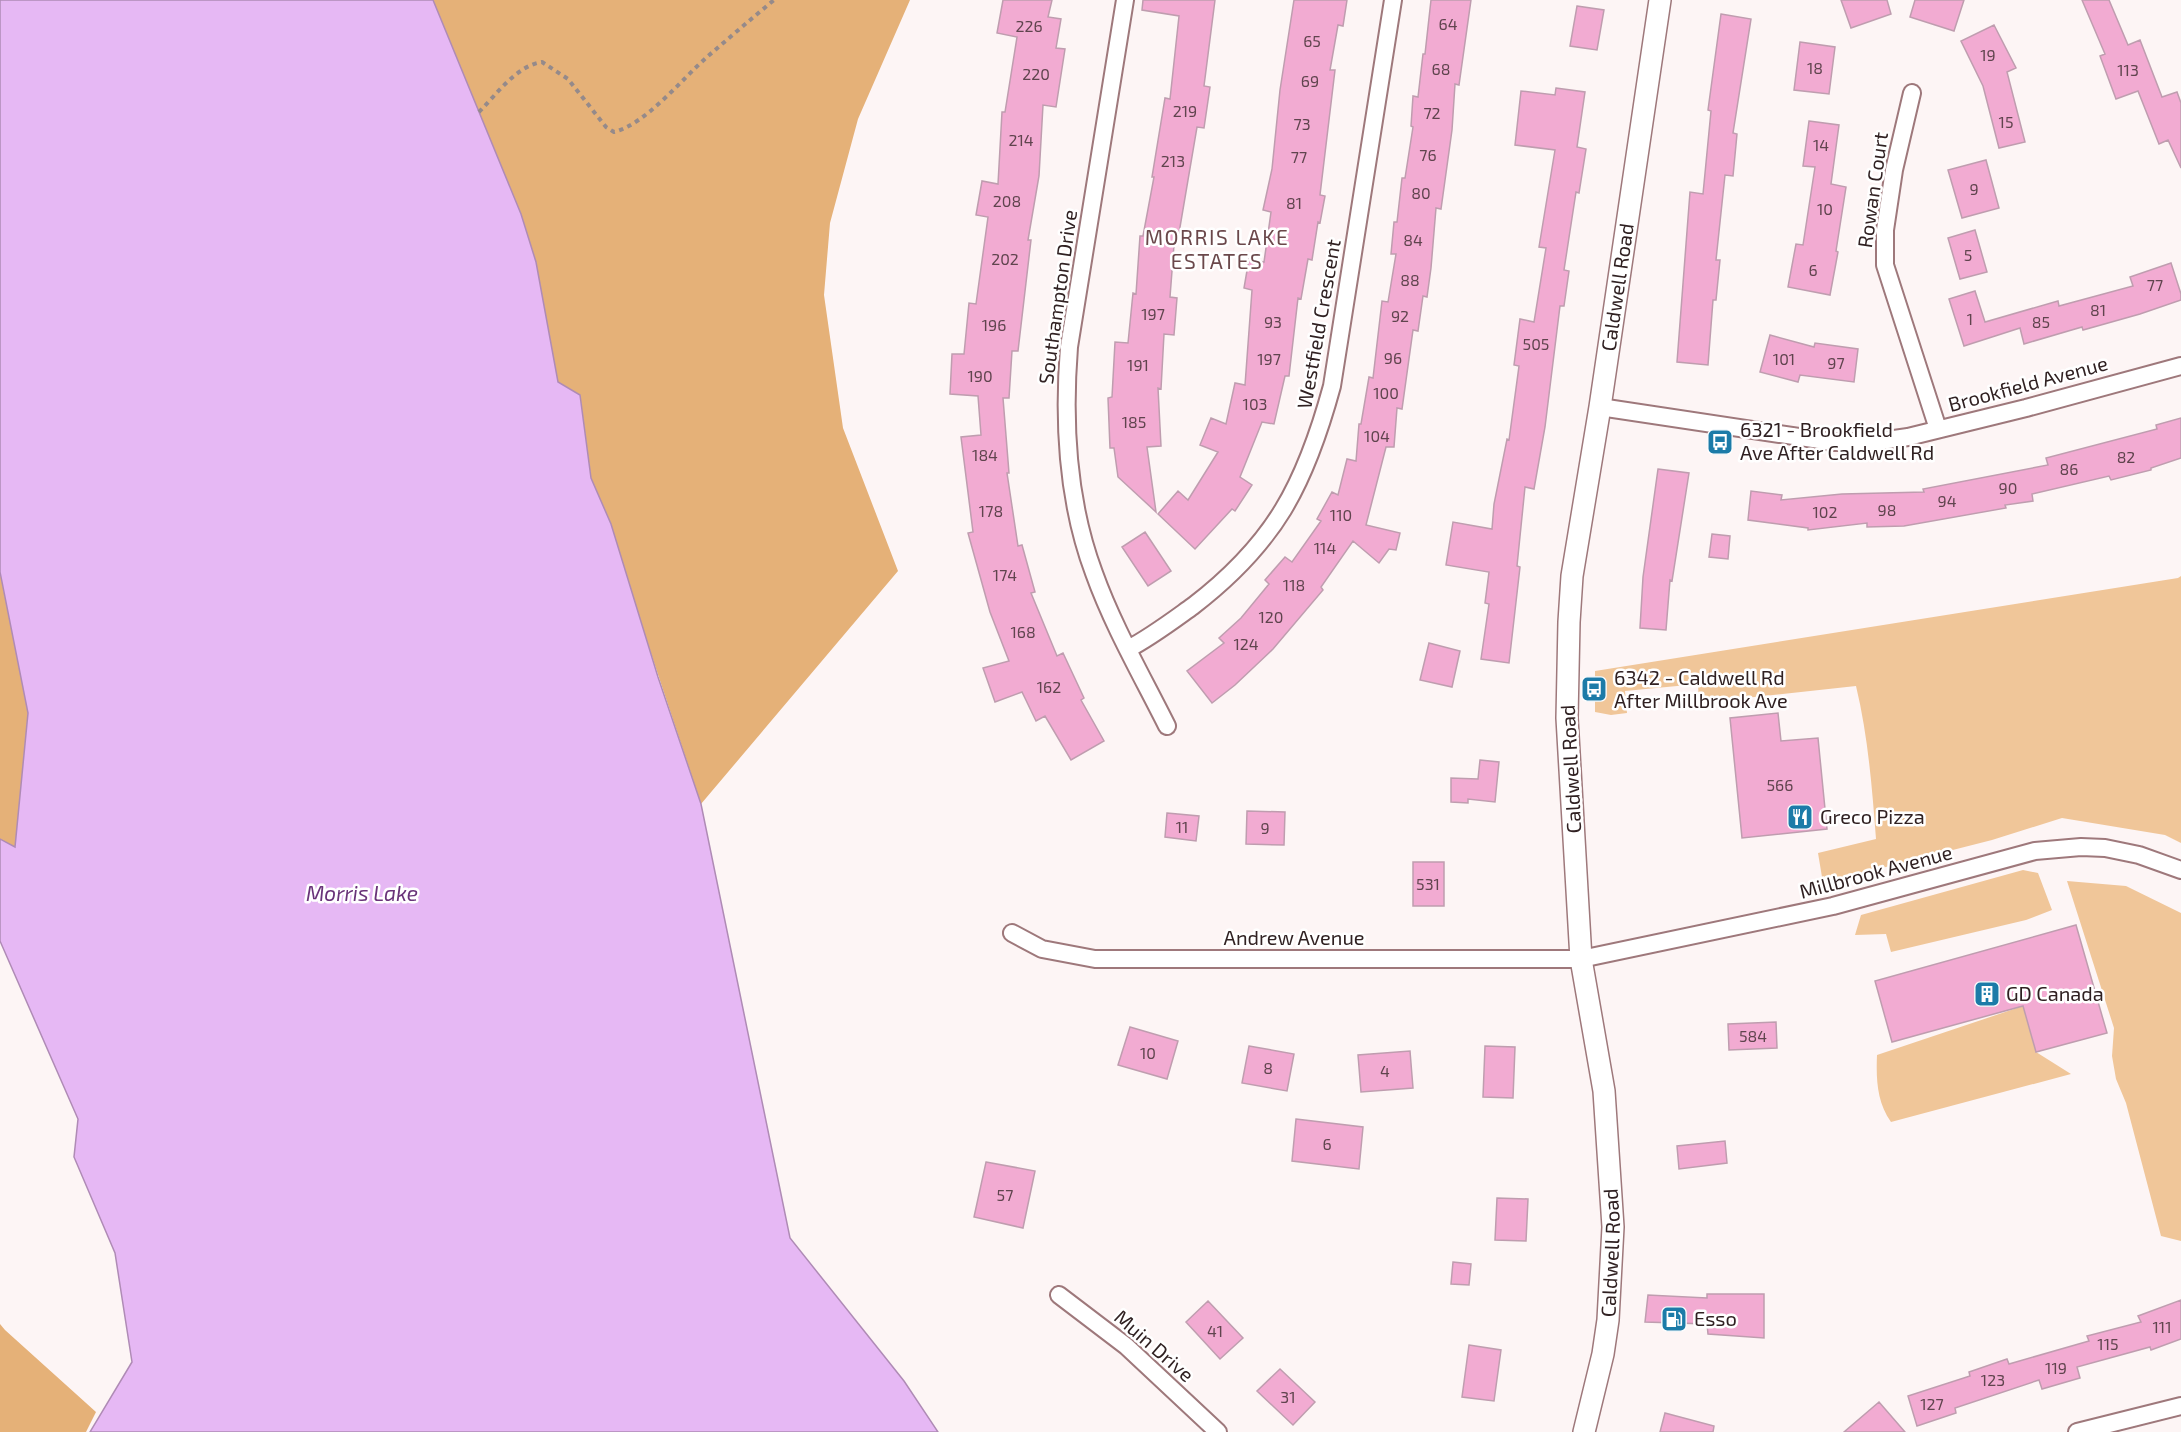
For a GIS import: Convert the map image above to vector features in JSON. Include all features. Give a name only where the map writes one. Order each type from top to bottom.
[{"type":"street","name":"Southampton Drive","points":[[1125,0],[1069,347],[1065,394],[1067,446],[1081,530],[1094,574],[1128,649],[1167,726]]},
{"type":"street","name":"Westfield Crescent","points":[[1128,649],[1204,597],[1252,552],[1275,524],[1290,499],[1319,434],[1332,386],[1393,0]]},
{"type":"street","name":"Caldwell Road","points":[[1584,1432],[1603,1354],[1613,1227],[1604,1091],[1581,959],[1567,718],[1569,622],[1572,576],[1600,406],[1660,0]]},
{"type":"street","name":"Rowan Court","points":[[1912,93],[1894,170],[1885,230],[1885,265],[1938,429]]},
{"type":"street","name":"Brookfield Avenue","points":[[1600,406],[1839,442],[1873,442],[1895,440],[2181,366]]},
{"type":"street","name":"Millbrook Avenue","points":[[1581,959],[1833,906],[2035,851],[2082,847],[2105,848],[2139,855],[2181,870]]},
{"type":"street","name":"Andrew Avenue","points":[[1012,933],[1041,948],[1095,959],[1581,959]]},
{"type":"street","name":"Muin Drive","points":[[1059,1294],[1126,1346],[1218,1432]]},
{"type":"street","points":[[2077,1432],[2181,1406]]},
{"type":"path","points":[[479,112],[530,64],[542,63],[568,79],[606,128],[614,132],[624,129],[671,93],[705,59],[774,0]]},
{"type":"shaded area","points":[[433,0],[910,0],[858,119],[830,223],[824,295],[843,428],[898,571],[701,804],[630,590],[611,524],[591,478],[580,395],[558,383],[536,262],[521,214]]},
{"type":"shaded area","points":[[0,572],[28,713],[15,848],[0,839]]},
{"type":"shaded area","points":[[2181,576],[2181,843],[2165,835],[2062,818],[1992,840],[1823,883],[1818,853],[1876,839],[1867,743],[1856,686],[1699,703],[1698,684],[1625,691],[1627,713],[1611,715],[1595,712],[1595,671]]},
{"type":"shaded area","points":[[2023,870],[2038,873],[2052,910],[2026,920],[1891,952],[1886,934],[1855,935],[1861,915]]},
{"type":"shaded area","points":[[2067,881],[2126,886],[2181,913],[2181,1241],[2161,1236],[2126,1103],[2116,1079],[2112,1056],[2114,1028]]},
{"type":"shaded area","points":[[2023,1006],[2036,1052],[2071,1074],[1891,1122],[1878,1090],[1877,1055]]},
{"type":"shaded area","points":[[0,1324],[96,1412],[86,1432],[0,1432]]},
{"type":"water","name":"Morris Lake","points":[[0,0],[433,0],[521,214],[536,262],[558,382],[580,395],[591,478],[611,524],[658,677],[701,804],[790,1238],[904,1381],[938,1432],[90,1432],[132,1362],[115,1253],[74,1157],[78,1119],[0,941],[0,839],[15,847],[28,713],[0,572]]},
{"type":"building","points":[[1003,0],[1052,0],[1048,17],[1061,19],[1056,48],[1065,49],[1056,107],[1043,105],[1039,176],[1028,240],[1031,240],[1018,351],[1012,351],[1009,398],[1003,398],[1009,473],[1007,473],[1018,546],[1022,545],[1035,592],[1031,593],[1057,656],[1063,653],[1084,698],[1081,700],[1104,741],[1071,760],[1045,716],[1036,721],[1022,692],[995,702],[983,668],[1009,661],[990,612],[968,533],[973,532],[961,437],[981,435],[978,396],[950,394],[952,354],[964,354],[969,303],[976,304],[988,217],[976,215],[982,181],[998,184],[1002,112],[1005,112],[1017,37],[997,33]]},
{"type":"building","points":[[1143,0],[1215,0],[1204,86],[1210,87],[1204,128],[1197,127],[1179,233],[1175,232],[1170,297],[1177,298],[1174,335],[1164,334],[1161,389],[1158,388],[1161,446],[1147,447],[1156,512],[1118,477],[1114,448],[1110,448],[1108,398],[1112,397],[1115,342],[1128,343],[1133,293],[1136,294],[1140,236],[1143,236],[1154,177],[1152,177],[1165,98],[1170,99],[1179,16],[1142,10]]},
{"type":"building","points":[[1294,0],[1347,0],[1343,26],[1338,25],[1330,70],[1335,70],[1320,195],[1325,196],[1312,260],[1308,259],[1301,299],[1298,298],[1289,376],[1285,376],[1274,424],[1262,422],[1240,477],[1252,485],[1235,511],[1232,509],[1195,549],[1158,514],[1178,491],[1188,500],[1218,452],[1200,445],[1211,418],[1226,424],[1235,383],[1245,385],[1252,290],[1244,288],[1249,259],[1264,262],[1271,212],[1263,210],[1272,169],[1280,90]]},
{"type":"building","points":[[1431,0],[1471,0],[1459,85],[1455,84],[1452,130],[1441,209],[1436,208],[1427,297],[1423,296],[1418,331],[1413,330],[1402,409],[1397,408],[1394,447],[1386,447],[1366,525],[1400,533],[1396,550],[1389,549],[1379,563],[1353,541],[1321,587],[1323,590],[1273,649],[1212,703],[1187,671],[1224,643],[1219,638],[1241,618],[1269,584],[1265,580],[1285,557],[1292,562],[1321,521],[1317,519],[1332,492],[1338,495],[1347,459],[1356,461],[1359,424],[1361,424],[1369,377],[1373,378],[1382,301],[1388,302],[1396,254],[1391,254],[1394,222],[1397,222],[1402,178],[1405,178],[1413,127],[1411,126],[1413,96],[1418,97]]},
{"type":"building","points":[[1841,0],[1887,0],[1891,14],[1851,28]]},
{"type":"building","points":[[1915,0],[1964,0],[1954,31],[1910,17]]},
{"type":"building","points":[[2082,0],[2109,0],[2128,45],[2140,40],[2162,97],[2177,92],[2181,103],[2181,168],[2168,140],[2159,144],[2138,91],[2116,99],[2100,56],[2105,54]]},
{"type":"building","points":[[1577,6],[1604,10],[1597,50],[1570,46]]},
{"type":"building","points":[[1721,14],[1751,19],[1733,133],[1737,134],[1733,176],[1725,175],[1716,260],[1720,260],[1716,300],[1713,300],[1708,365],[1677,362],[1690,192],[1703,194],[1711,111],[1708,110]]},
{"type":"building","points":[[1994,25],[2016,68],[2007,72],[2025,142],[1999,148],[1983,86],[1961,41]]},
{"type":"building","points":[[1800,42],[1835,47],[1829,94],[1794,90]]},
{"type":"building","points":[[1556,88],[1585,92],[1577,147],[1586,149],[1579,193],[1576,192],[1564,270],[1569,271],[1564,306],[1560,306],[1545,427],[1534,489],[1525,487],[1517,566],[1520,567],[1509,663],[1481,659],[1489,604],[1485,603],[1489,572],[1446,565],[1453,522],[1492,529],[1494,504],[1507,439],[1509,440],[1519,366],[1514,365],[1520,319],[1534,322],[1546,248],[1539,247],[1555,150],[1515,145],[1521,91],[1555,95]]},
{"type":"building","points":[[1809,121],[1839,125],[1831,184],[1846,187],[1830,295],[1788,287],[1796,244],[1803,245],[1815,167],[1803,166]]},
{"type":"building","points":[[1986,160],[1999,208],[1962,218],[1948,170]]},
{"type":"building","points":[[1975,230],[1987,272],[1960,279],[1948,238]]},
{"type":"building","points":[[2171,263],[2181,300],[2083,330],[2082,327],[2024,344],[2020,328],[1964,346],[1949,299],[1975,291],[1985,322],[2058,301],[2059,306],[2133,286],[2130,277]]},
{"type":"building","points":[[1770,335],[1814,347],[1815,343],[1858,349],[1854,382],[1800,375],[1798,382],[1760,372]]},
{"type":"building","points":[[2181,418],[2181,458],[2151,468],[2151,470],[2111,480],[2109,476],[2032,494],[2033,501],[2005,505],[2006,508],[1904,526],[1867,527],[1867,523],[1808,530],[1808,528],[1748,520],[1751,491],[1782,495],[1781,500],[1842,494],[1924,492],[1923,489],[2048,465],[2046,458],[2157,429],[2156,425]]},
{"type":"building","points":[[1658,469],[1689,473],[1672,581],[1670,580],[1666,630],[1640,628],[1643,577]]},
{"type":"building","points":[[1145,532],[1171,571],[1148,586],[1122,547]]},
{"type":"building","points":[[1712,534],[1730,536],[1728,559],[1709,557]]},
{"type":"building","points":[[1429,643],[1460,651],[1452,687],[1420,680]]},
{"type":"building","points":[[1778,713],[1781,741],[1818,738],[1827,829],[1742,838],[1730,718]]},
{"type":"building","points":[[1480,760],[1499,762],[1495,802],[1468,799],[1468,803],[1451,802],[1451,778],[1478,779]]},
{"type":"building","points":[[1247,811],[1285,812],[1284,845],[1246,844]]},
{"type":"building","points":[[1167,813],[1199,816],[1196,841],[1165,837]]},
{"type":"building","points":[[1413,862],[1444,862],[1444,906],[1413,906]]},
{"type":"building","name":"GD Canada","points":[[2076,925],[2107,1033],[2036,1052],[2023,1006],[1892,1042],[1875,981]]},
{"type":"building","points":[[1776,1022],[1777,1048],[1729,1050],[1728,1024]]},
{"type":"building","points":[[1130,1027],[1178,1041],[1167,1079],[1118,1065]]},
{"type":"building","points":[[1249,1046],[1294,1054],[1287,1091],[1242,1083]]},
{"type":"building","points":[[1485,1046],[1515,1047],[1513,1098],[1483,1097]]},
{"type":"building","points":[[1410,1051],[1413,1088],[1361,1092],[1358,1055]]},
{"type":"building","points":[[1296,1119],[1363,1127],[1359,1169],[1292,1161]]},
{"type":"building","points":[[1725,1141],[1727,1163],[1679,1169],[1677,1146]]},
{"type":"building","points":[[986,1162],[1035,1171],[1023,1228],[974,1217]]},
{"type":"building","points":[[1497,1198],[1528,1199],[1526,1241],[1495,1240]]},
{"type":"building","points":[[1453,1262],[1471,1264],[1469,1285],[1451,1284]]},
{"type":"building","points":[[1707,1294],[1764,1294],[1764,1338],[1708,1334],[1707,1324],[1645,1322],[1648,1295],[1707,1298]]},
{"type":"building","points":[[2181,1300],[2181,1339],[2151,1350],[2150,1347],[2077,1367],[2080,1378],[2042,1389],[2039,1380],[1955,1408],[1956,1413],[1917,1426],[1908,1396],[1970,1376],[1969,1372],[2007,1359],[2009,1364],[2089,1341],[2087,1336],[2141,1322],[2138,1316]]},
{"type":"building","points":[[1208,1301],[1243,1338],[1220,1359],[1186,1322]]},
{"type":"building","points":[[1469,1345],[1501,1350],[1494,1401],[1462,1397]]},
{"type":"building","points":[[1280,1369],[1315,1402],[1293,1425],[1257,1391]]},
{"type":"building","points":[[1879,1402],[1905,1432],[1844,1432]]},
{"type":"building","points":[[1665,1413],[1714,1426],[1713,1432],[1660,1432]]},
{"type":"place","name":"6321 - Brookfield Ave After Caldwell Rd","points":[[1720,442]]},
{"type":"place","name":"6342 - Caldwell Rd After Millbrook Ave","points":[[1594,689]]},
{"type":"place","name":"Greco Pizza","points":[[1800,817]]},
{"type":"place","name":"GD Canada","points":[[1987,994]]},
{"type":"place","name":"Esso","points":[[1674,1319]]},
{"type":"district","name":"MORRIS LAKE ESTATES","points":[[1217,250]]}]
